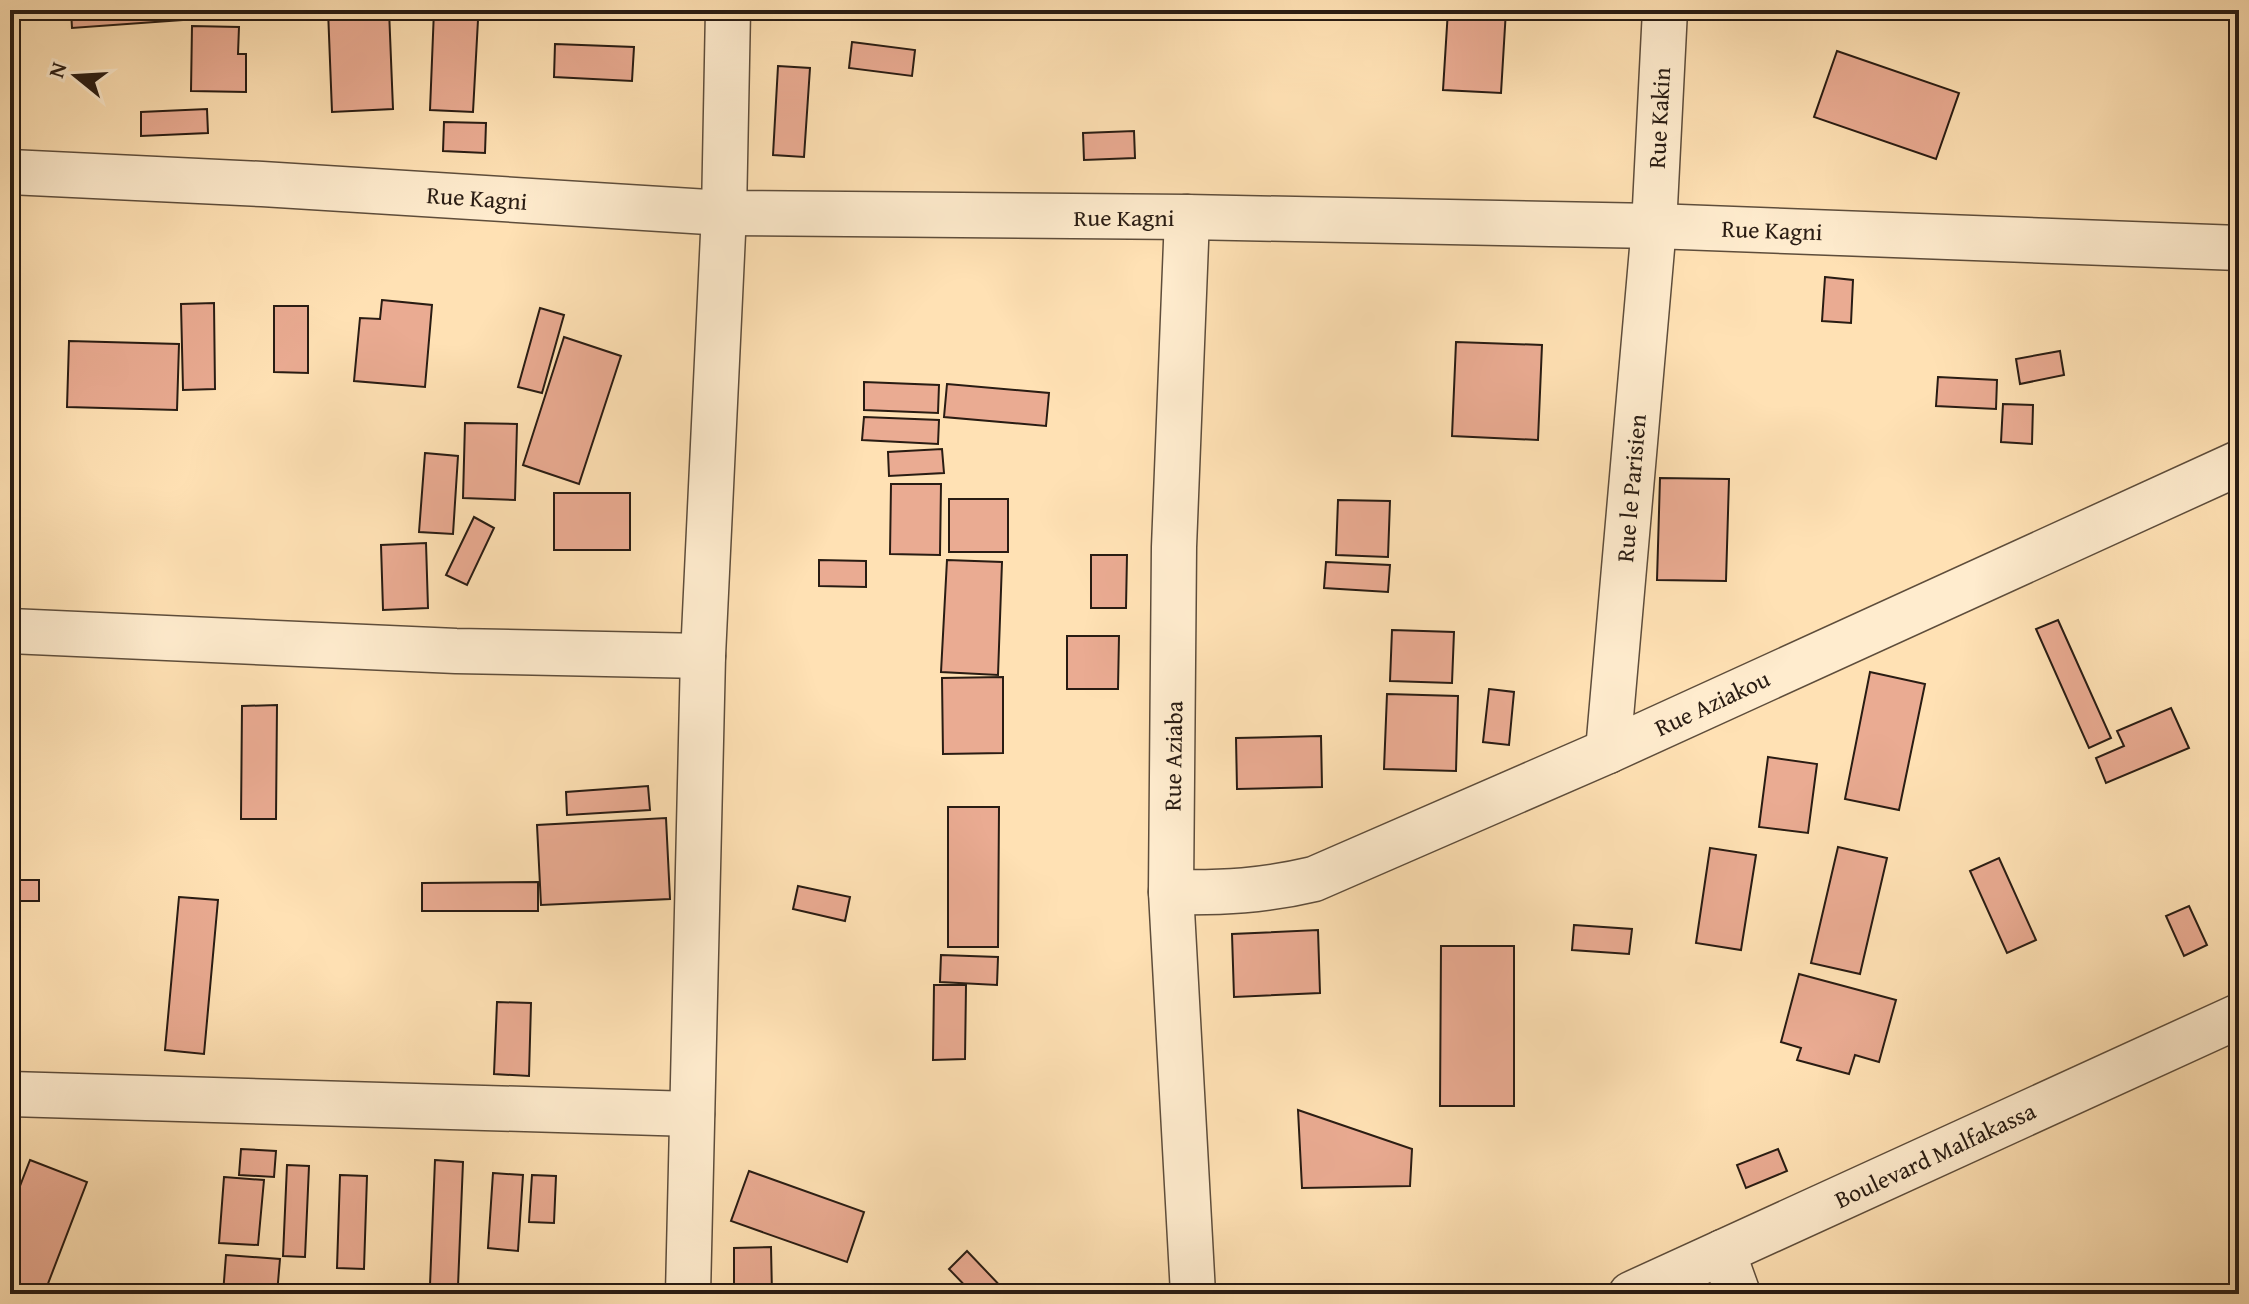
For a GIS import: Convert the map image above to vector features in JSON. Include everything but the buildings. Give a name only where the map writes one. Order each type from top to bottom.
[{"type":"street","points":[[688,1294],[703,656],[724,213],[728,10]]},
{"type":"street","name":"Rue Kakin","points":[[1654,226],[1665,10]]},
{"type":"street","name":"Rue Kagni","points":[[10,172],[262,184],[724,213],[1187,217],[1654,226],[2239,248]]},
{"type":"street","name":"Rue Aziaba","points":[[1187,217],[1174,547],[1171,892],[1193,1294]]},
{"type":"street","name":"Rue le Parisien","points":[[1608,751],[1654,226]]},
{"type":"street","name":"Rue Aziakou","points":[[1171,892],[1241,892],[1314,879],[1608,751],[2239,463]]},
{"type":"street","points":[[10,631],[456,651],[703,656]]},
{"type":"street","name":"Boulevard Malfakassa","points":[[1631,1294],[2239,1016]]},
{"type":"street","points":[[10,1094],[692,1114]]},
{"type":"street","points":[[1723,1252],[1738,1294]]}]
